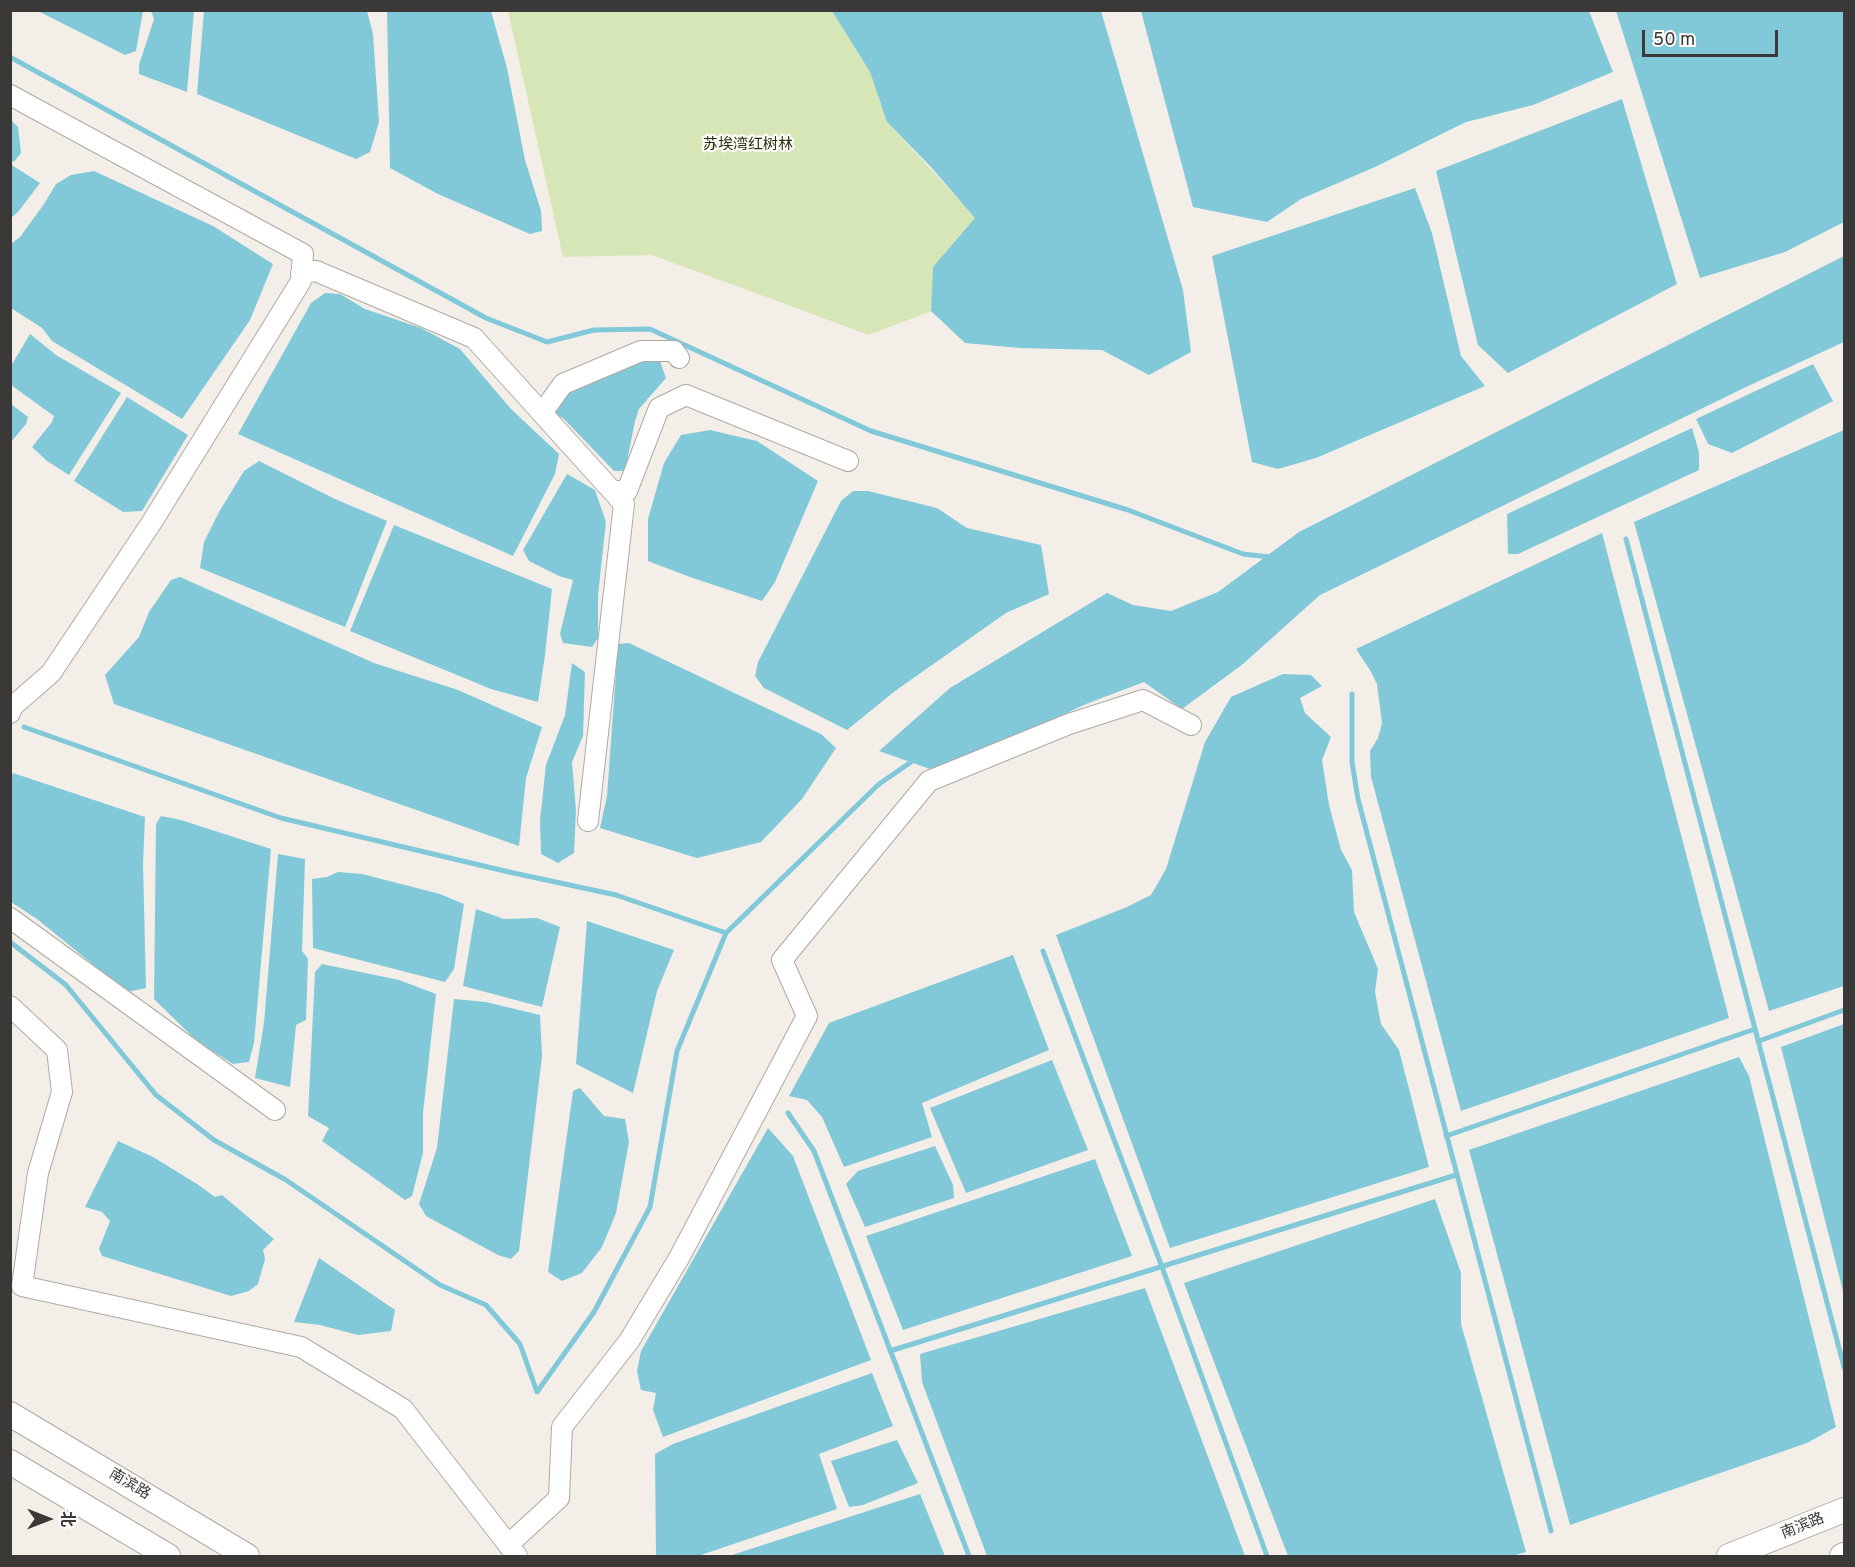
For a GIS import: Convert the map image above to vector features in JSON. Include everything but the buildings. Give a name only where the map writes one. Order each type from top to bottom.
[{"type":"main road","name":"南滨路","points":[[10,1414],[247,1557]]},
{"type":"main road","points":[[10,1462],[168,1557]]},
{"type":"main road","name":"南滨路","points":[[1729,1557],[1845,1510]]},
{"type":"street","points":[[10,95],[303,254],[301,281],[152,522],[51,673],[11,709]]},
{"type":"street","points":[[301,273],[316,271],[474,338],[624,504],[588,821]]},
{"type":"street","points":[[542,413],[563,384],[641,351],[674,351],[679,358]]},
{"type":"street","points":[[613,491],[627,491],[659,408],[686,395],[848,461]]},
{"type":"street","points":[[10,1006],[57,1050],[62,1092],[38,1173],[22,1286],[301,1347],[403,1409],[512,1551],[559,1497],[562,1427],[629,1341],[668,1276],[807,1016],[782,960],[929,781],[1069,724],[1143,700],[1191,725]]},
{"type":"street","points":[[10,918],[274,1110]]},
{"type":"green space","name":"苏埃湾红树林","points":[[508,11],[832,11],[870,72],[887,122],[976,218],[934,267],[931,311],[869,335],[652,255],[563,257]]},
{"type":"water","points":[[38,11],[143,11],[136,51],[125,55]]},
{"type":"water","points":[[151,11],[194,11],[187,92],[139,74],[139,65],[154,19]]},
{"type":"water","points":[[204,11],[367,11],[373,34],[379,122],[370,152],[356,159],[197,94]]},
{"type":"water","points":[[387,11],[491,11],[507,68],[525,160],[541,211],[542,231],[530,234],[438,194],[390,168]]},
{"type":"water","points":[[832,11],[1101,11],[1183,290],[1191,352],[1149,375],[1102,350],[1020,348],[965,343],[931,311],[933,267],[975,218],[931,167],[887,122],[870,72]]},
{"type":"water","points":[[1141,11],[1589,11],[1613,72],[1533,105],[1466,122],[1375,167],[1301,199],[1267,222],[1193,207]]},
{"type":"water","points":[[1616,11],[1844,11],[1844,222],[1785,252],[1700,278]]},
{"type":"water","points":[[1622,99],[1677,284],[1508,373],[1478,345],[1436,171]]},
{"type":"water","points":[[11,120],[18,127],[21,153],[14,162],[11,160]]},
{"type":"water","points":[[10,164],[40,183],[11,218]]},
{"type":"water","points":[[94,171],[213,226],[273,264],[250,320],[182,419],[52,341],[42,328],[11,308],[11,244],[20,237],[56,184],[71,175]]},
{"type":"water","points":[[1415,188],[1432,233],[1461,356],[1485,386],[1316,458],[1278,469],[1252,462],[1212,256]]},
{"type":"water","points":[[1844,256],[1844,342],[1746,387],[1320,595],[1243,664],[1182,709],[1144,682],[1086,704],[998,745],[930,769],[879,751],[950,688],[1107,593],[1133,605],[1171,611],[1218,592],[1299,532]]},
{"type":"water","points":[[325,293],[340,294],[365,309],[421,328],[460,349],[511,409],[559,454],[555,474],[513,556],[238,434],[311,303]]},
{"type":"water","points":[[30,334],[56,355],[121,393],[69,475],[47,461],[32,447],[52,422],[54,416],[11,385],[11,366]]},
{"type":"water","points":[[626,361],[660,361],[666,378],[639,409],[628,456],[628,471],[614,471],[564,419],[554,413],[564,387]]},
{"type":"water","points":[[1813,364],[1833,401],[1732,453],[1708,444],[1696,419]]},
{"type":"water","points":[[127,397],[188,435],[142,511],[123,512],[74,481]]},
{"type":"water","points":[[11,404],[28,417],[26,424],[11,442]]},
{"type":"water","points":[[1692,428],[1699,452],[1699,470],[1518,554],[1508,554],[1507,514]]},
{"type":"water","points":[[710,430],[757,441],[818,481],[775,582],[762,601],[648,561],[648,519],[664,463],[681,435]]},
{"type":"water","points":[[1844,430],[1844,986],[1769,1011],[1634,522]]},
{"type":"water","points":[[259,461],[335,499],[387,521],[345,627],[200,568],[204,542],[219,512],[244,471]]},
{"type":"water","points":[[567,474],[595,490],[606,522],[598,595],[598,638],[592,647],[563,643],[560,634],[573,580],[559,576],[529,561],[523,550]]},
{"type":"water","points":[[853,491],[868,491],[937,508],[967,528],[1041,545],[1049,594],[1006,613],[895,691],[847,730],[764,688],[755,676],[758,662],[841,501]]},
{"type":"water","points":[[394,525],[552,589],[538,702],[491,689],[350,631]]},
{"type":"water","points":[[1602,533],[1729,1018],[1461,1111],[1371,777],[1370,751],[1378,738],[1382,723],[1377,684],[1356,649]]},
{"type":"water","points":[[180,577],[374,663],[458,690],[542,727],[526,778],[519,846],[114,704],[105,675],[139,637],[149,612],[171,580]]},
{"type":"water","points":[[629,643],[821,734],[836,748],[802,799],[761,842],[697,858],[600,828],[607,796],[618,644]]},
{"type":"water","points":[[572,663],[585,672],[583,736],[572,762],[576,811],[574,853],[558,863],[541,854],[540,820],[546,765],[565,715]]},
{"type":"water","points":[[1283,674],[1311,675],[1322,686],[1300,698],[1305,713],[1331,737],[1322,760],[1329,805],[1341,850],[1352,870],[1354,912],[1378,969],[1375,992],[1381,1024],[1399,1050],[1429,1167],[1170,1248],[1056,935],[1151,895],[1166,869],[1205,742],[1231,697]]},
{"type":"water","points":[[13,773],[145,817],[143,864],[146,988],[127,992],[37,919],[11,902],[10,781]]},
{"type":"water","points":[[161,816],[181,820],[271,849],[254,1043],[249,1062],[233,1064],[198,1042],[154,999],[156,824]]},
{"type":"water","points":[[278,854],[305,859],[302,951],[308,959],[306,1020],[296,1025],[290,1087],[255,1078],[264,1023]]},
{"type":"water","points":[[338,872],[362,874],[440,894],[464,904],[454,969],[445,982],[313,948],[312,879],[327,877]]},
{"type":"water","points":[[476,909],[504,919],[537,918],[560,927],[542,1007],[463,986]]},
{"type":"water","points":[[587,921],[674,950],[657,991],[633,1093],[576,1064]]},
{"type":"water","points":[[1013,955],[1049,1050],[922,1103],[932,1137],[844,1167],[822,1117],[807,1100],[789,1096],[829,1023]]},
{"type":"water","points":[[322,964],[399,980],[436,994],[423,1113],[423,1153],[412,1196],[405,1200],[322,1141],[329,1128],[308,1116],[315,972]]},
{"type":"water","points":[[454,999],[486,1002],[540,1015],[542,1056],[519,1251],[511,1259],[498,1255],[426,1216],[419,1204],[437,1148]]},
{"type":"water","points":[[1844,1024],[1844,1295],[1781,1047]]},
{"type":"water","points":[[1739,1057],[1749,1076],[1836,1427],[1807,1443],[1570,1525],[1469,1150]]},
{"type":"water","points":[[1052,1060],[1088,1150],[966,1193],[930,1108]]},
{"type":"water","points":[[580,1088],[604,1116],[625,1119],[629,1142],[616,1213],[602,1247],[582,1273],[562,1281],[548,1272],[573,1091]]},
{"type":"water","points":[[768,1128],[793,1156],[871,1360],[663,1437],[653,1410],[656,1393],[641,1390],[637,1371],[641,1351]]},
{"type":"water","points":[[118,1141],[153,1157],[215,1197],[222,1195],[274,1239],[263,1250],[265,1259],[258,1284],[249,1291],[231,1296],[102,1256],[99,1249],[110,1221],[102,1212],[85,1207]]},
{"type":"water","points":[[935,1146],[953,1185],[954,1198],[865,1227],[846,1184],[858,1171]]},
{"type":"water","points":[[1095,1159],[1132,1256],[903,1330],[866,1236]]},
{"type":"water","points":[[1435,1199],[1461,1273],[1461,1324],[1526,1552],[1512,1556],[1288,1556],[1184,1283]]},
{"type":"water","points":[[319,1258],[395,1310],[391,1331],[358,1335],[320,1325],[294,1322]]},
{"type":"water","points":[[1145,1288],[1245,1556],[987,1556],[922,1382],[920,1354]]},
{"type":"water","points":[[872,1373],[893,1426],[819,1454],[837,1509],[698,1556],[656,1556],[655,1454],[673,1444]]},
{"type":"water","points":[[897,1440],[918,1483],[863,1505],[849,1507],[831,1461]]},
{"type":"water","points":[[920,1494],[945,1556],[729,1556]]},
{"type":"waterway","points":[[10,57],[486,318],[547,342],[594,330],[650,329],[871,431],[1128,510],[1243,554],[1270,557]]},
{"type":"waterway","points":[[1626,539],[1844,1367]]},
{"type":"waterway","points":[[1352,694],[1352,762],[1358,799],[1551,1531]]},
{"type":"waterway","points":[[24,727],[281,818],[616,895],[726,933],[879,784],[917,758]]},
{"type":"waterway","points":[[10,942],[66,985],[156,1095],[214,1140],[286,1180],[440,1285],[486,1305],[520,1344],[537,1392],[594,1312],[650,1207],[677,1051],[726,933]]},
{"type":"waterway","points":[[1043,951],[1162,1267],[1267,1556]]},
{"type":"waterway","points":[[1759,1041],[1844,1010]]},
{"type":"waterway","points":[[1446,1136],[1755,1029]]},
{"type":"waterway","points":[[788,1113],[814,1151],[969,1556]]},
{"type":"waterway","points":[[890,1351],[1456,1175]]}]
